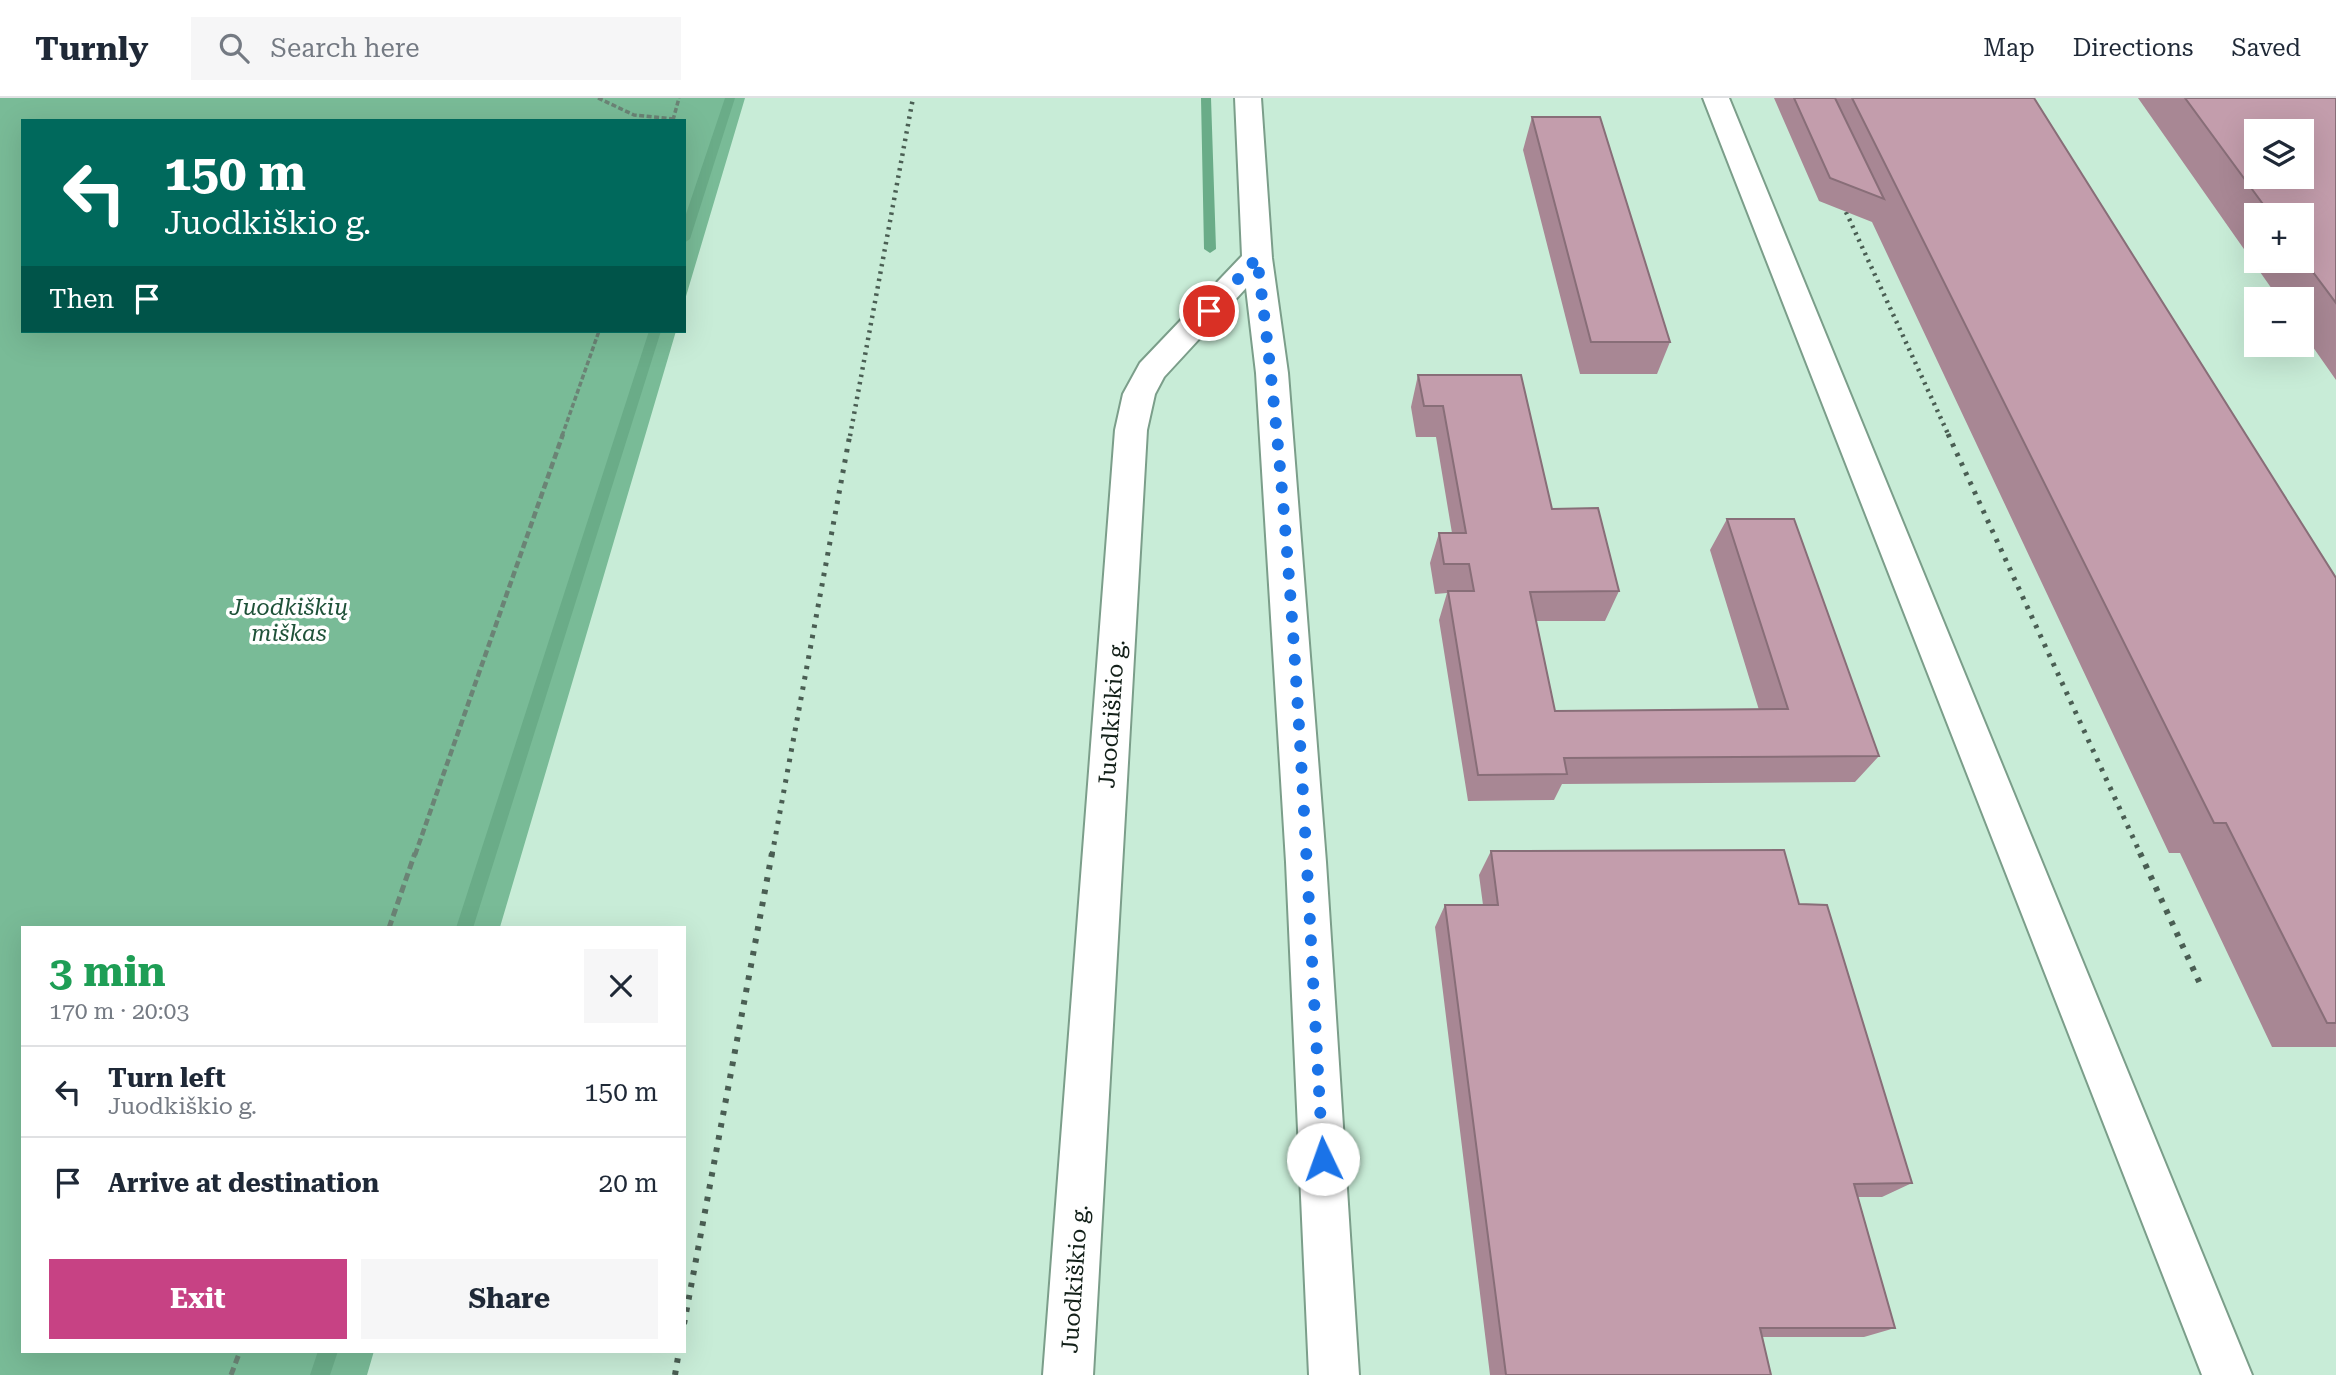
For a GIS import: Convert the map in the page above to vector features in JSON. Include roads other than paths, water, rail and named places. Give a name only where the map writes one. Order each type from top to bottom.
[{"type":"street","points":[[1248,98],[1257,258],[1272,373],[1306,862],[1335,1375]]},
{"type":"street","points":[[1716,98],[2227,1375]]},
{"type":"street","name":"Juodkiškio g.","points":[[1068,1375],[1131,430],[1139,394],[1151,370],[1257,258]]},
{"type":"waterway","points":[[686,233],[730,98]]},
{"type":"waterway","points":[[1206,98],[1210,249]]},
{"type":"waterway","points":[[465,926],[654,333]]},
{"type":"waterway","points":[[320,1375],[327,1353]]},
{"type":"railway","points":[[850,436],[913,98]]},
{"type":"railway","points":[[1846,212],[1949,436]]},
{"type":"railway","points":[[772,855],[850,434]]},
{"type":"railway","points":[[1948,434],[2141,855]]},
{"type":"railway","points":[[686,1313],[772,853]]},
{"type":"railway","points":[[2140,853],[2201,986]]},
{"type":"railway","points":[[675,1375],[679,1353]]},
{"type":"park label","name":"Juodkiškių miškas","points":[[289,620]]}]
